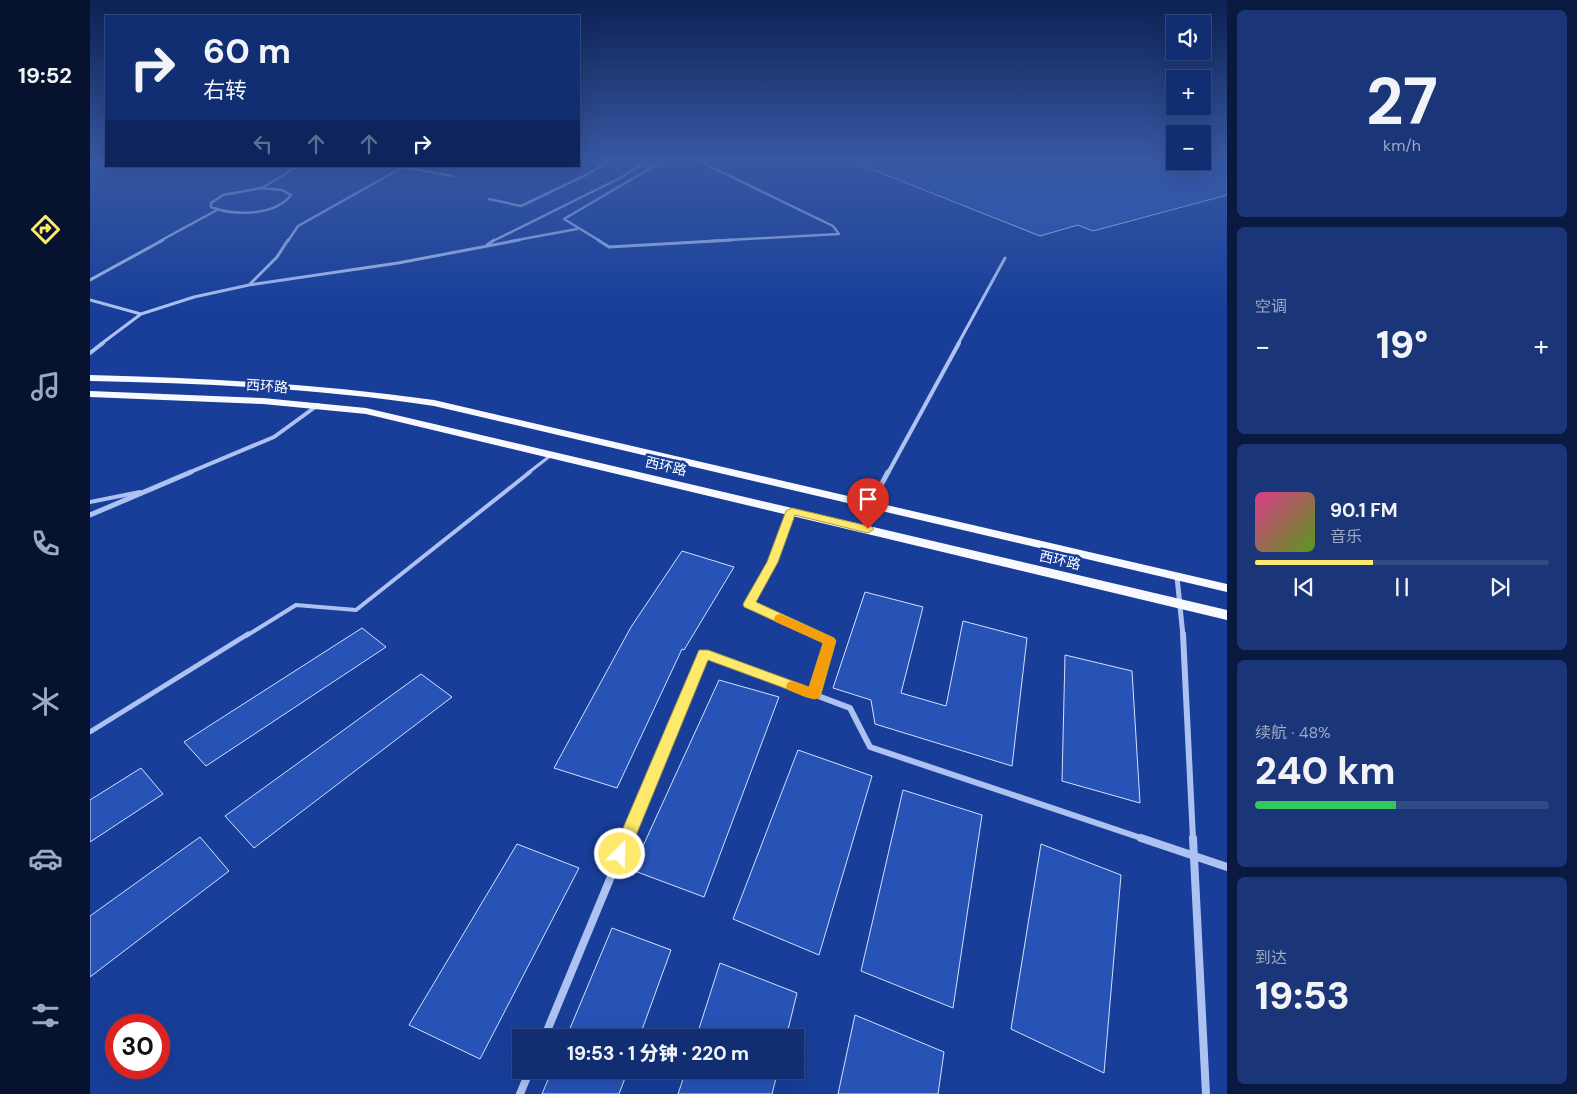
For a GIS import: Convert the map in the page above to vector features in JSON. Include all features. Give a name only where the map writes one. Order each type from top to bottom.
[{"type":"main road","name":"西环路","points":[[90,378],[176,380],[334,390],[424,401],[1227,588]]},
{"type":"main road","name":"西环路","points":[[90,394],[318,405],[366,411],[1227,615]]},
{"type":"street","points":[[217,210],[239,213],[265,210]]},
{"type":"street","points":[[90,280],[217,210]]},
{"type":"street","points":[[249,285],[277,257],[298,226],[327,210]]},
{"type":"street","points":[[485,246],[499,237],[554,210]]},
{"type":"street","points":[[581,210],[564,220],[610,247],[839,234],[833,226],[800,210]]},
{"type":"street","points":[[90,353],[142,314],[194,297],[249,285],[380,266],[577,229]]},
{"type":"street","points":[[871,504],[1005,258]]},
{"type":"street","points":[[90,300],[142,314]]},
{"type":"street","points":[[90,516],[274,437],[318,405]]},
{"type":"street","points":[[1177,577],[1181,604],[1206,1094]]},
{"type":"street","points":[[548,1029],[704,653],[850,708],[870,746],[1227,867]]},
{"type":"street","points":[[520,1094],[526,1079]]},
{"type":"lane","points":[[90,732],[296,605],[356,610],[552,454]]},
{"type":"lane","points":[[90,502],[152,490]]},
{"type":"lane","points":[[792,511],[773,562],[749,604],[830,641],[814,694]]},
{"type":"building","points":[[975,210],[1171,210],[1093,231],[1078,225],[1040,236]]},
{"type":"building","points":[[682,551],[734,567],[684,650],[682,649],[617,788],[554,768],[631,627]]},
{"type":"building","points":[[865,592],[923,607],[901,693],[946,706],[963,621],[1027,638],[1012,766],[875,724],[871,700],[833,688]]},
{"type":"building","points":[[362,628],[386,647],[206,766],[184,742]]},
{"type":"building","points":[[1065,655],[1132,671],[1140,803],[1062,781]]},
{"type":"building","points":[[421,674],[452,697],[254,848],[225,816]]},
{"type":"building","points":[[719,680],[779,697],[704,897],[632,870]]},
{"type":"building","points":[[798,750],[872,776],[819,955],[733,919]]},
{"type":"building","points":[[141,768],[163,794],[90,842],[90,800]]},
{"type":"building","points":[[903,790],[982,815],[953,1008],[861,971]]},
{"type":"building","points":[[200,837],[229,871],[90,977],[90,916]]},
{"type":"building","points":[[517,844],[579,868],[480,1059],[409,1025]]},
{"type":"building","points":[[1041,844],[1121,875],[1104,1073],[1011,1029]]},
{"type":"building","points":[[612,928],[671,950],[642,1029],[570,1029]]},
{"type":"building","points":[[720,963],[797,993],[788,1029],[699,1029]]},
{"type":"building","points":[[855,1015],[944,1052],[938,1094],[838,1094]]},
{"type":"building","points":[[548,1079],[625,1079],[619,1094],[542,1094]]},
{"type":"building","points":[[683,1079],[776,1079],[772,1094],[678,1094]]},
{"type":"slow traffic","points":[[780,619],[830,641],[814,694],[793,686]]},
{"type":"route","points":[[620,854],[704,653],[814,694],[830,641],[749,604],[773,562],[792,511],[868,529]]}]
